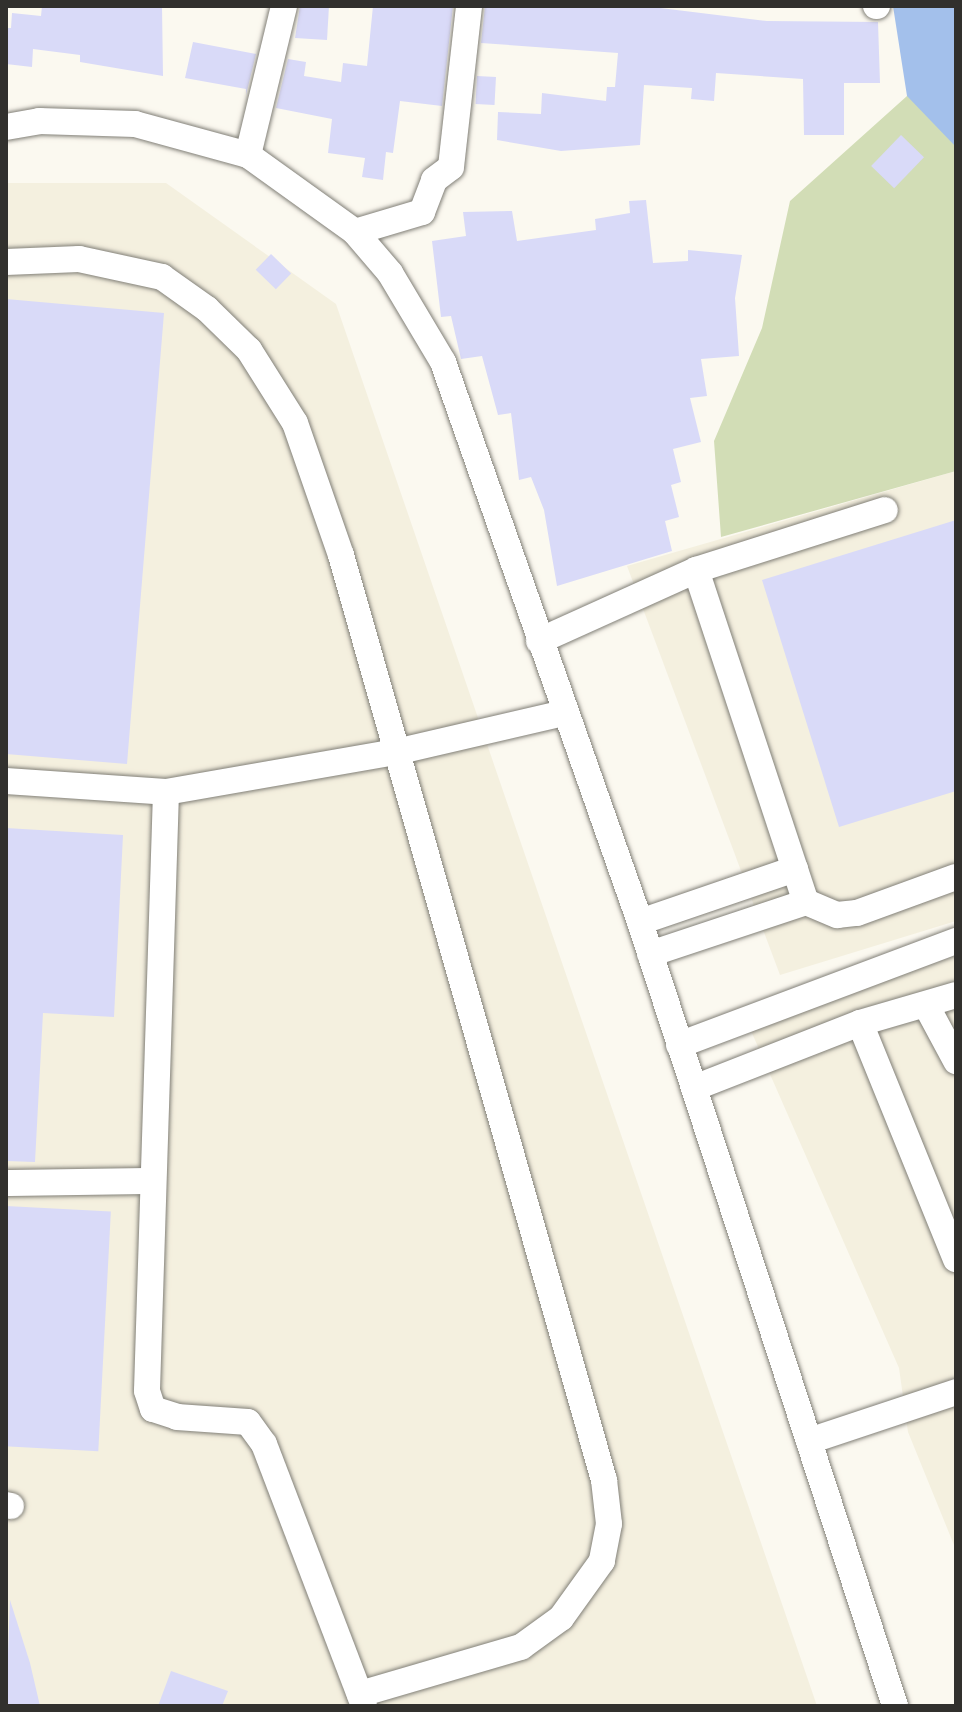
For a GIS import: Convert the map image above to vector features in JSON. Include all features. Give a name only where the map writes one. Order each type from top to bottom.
[{"type":"street","points":[[248,155],[284,6]]},
{"type":"street","points":[[355,232],[422,212],[434,180],[451,167],[469,6]]},
{"type":"street","points":[[6,127],[39,121],[135,124],[248,155],[355,232],[390,273],[443,362],[640,922],[895,1706]]},
{"type":"street","points":[[6,262],[79,259],[162,277],[207,309],[249,350],[295,423],[341,555],[600,1465],[609,1524],[602,1561],[583,1593],[561,1618],[521,1647],[362,1700],[264,1444],[248,1422],[177,1417],[153,1409],[147,1391],[150,1181],[166,792]]},
{"type":"street","points":[[539,641],[696,570],[885,510]]},
{"type":"street","points":[[696,570],[806,902]]},
{"type":"street","points":[[6,781],[166,792],[396,752],[564,713]]},
{"type":"street","points":[[640,922],[795,869]]},
{"type":"street","points":[[650,954],[806,902],[837,915],[857,913],[956,877]]},
{"type":"street","points":[[679,1045],[956,941]]},
{"type":"street","points":[[694,1088],[860,1023],[956,995]]},
{"type":"street","points":[[926,1005],[956,1061]]},
{"type":"street","points":[[860,1023],[956,1259]]},
{"type":"street","points":[[6,1183],[150,1181]]},
{"type":"street","points":[[809,1441],[956,1392]]},
{"type":"shaded area","points":[[6,183],[166,183],[336,304],[817,1706],[6,1706]]},
{"type":"shaded area","points":[[956,471],[956,921],[780,975],[627,566]]},
{"type":"shaded area","points":[[956,956],[956,1550],[908,1432],[899,1368],[748,1024]]},
{"type":"green space","points":[[956,24],[956,471],[721,537],[714,441],[762,328],[790,201],[907,96]]},
{"type":"water","points":[[893,6],[956,6],[956,147],[907,96]]},
{"type":"building","points":[[42,6],[162,6],[163,76],[80,62],[80,55],[33,49],[32,67],[6,64],[6,28],[11,28],[12,13],[41,16]]},
{"type":"building","points":[[300,6],[329,6],[327,40],[295,38]]},
{"type":"building","points":[[373,6],[453,6],[442,106],[400,101],[393,153],[386,152],[383,180],[362,177],[365,158],[328,153],[332,119],[276,108],[288,59],[306,62],[304,76],[341,82],[343,63],[367,66]]},
{"type":"building","points":[[485,6],[644,6],[767,21],[878,22],[880,83],[844,83],[844,135],[804,135],[803,79],[716,73],[714,101],[691,99],[692,88],[644,85],[640,145],[561,151],[497,140],[498,112],[541,114],[542,93],[606,101],[607,87],[615,87],[618,53],[481,43]]},
{"type":"building","points":[[193,42],[256,54],[246,95],[246,89],[185,78]]},
{"type":"building","points":[[477,76],[496,77],[495,105],[476,104]]},
{"type":"building","points":[[901,135],[924,157],[894,188],[871,166]]},
{"type":"building","points":[[646,200],[653,263],[688,261],[688,250],[742,255],[735,298],[739,356],[701,359],[707,396],[690,398],[701,442],[673,449],[681,482],[671,485],[679,517],[665,521],[672,551],[557,586],[544,510],[531,477],[519,480],[511,413],[498,415],[482,356],[461,359],[451,316],[441,317],[432,241],[466,236],[463,212],[512,211],[517,241],[596,230],[595,219],[630,213],[629,201]]},
{"type":"building","points":[[271,254],[291,273],[276,289],[256,270]]},
{"type":"building","points":[[6,299],[164,313],[127,764],[6,754]]},
{"type":"building","points":[[956,520],[956,791],[839,827],[762,580]]},
{"type":"building","points":[[6,828],[123,835],[114,1017],[43,1013],[35,1162],[6,1161]]},
{"type":"building","points":[[6,1206],[111,1211],[98,1451],[6,1446]]},
{"type":"building","points":[[10,1600],[30,1663],[40,1706],[6,1706]]},
{"type":"building","points":[[171,1671],[228,1691],[222,1706],[158,1706]]}]
